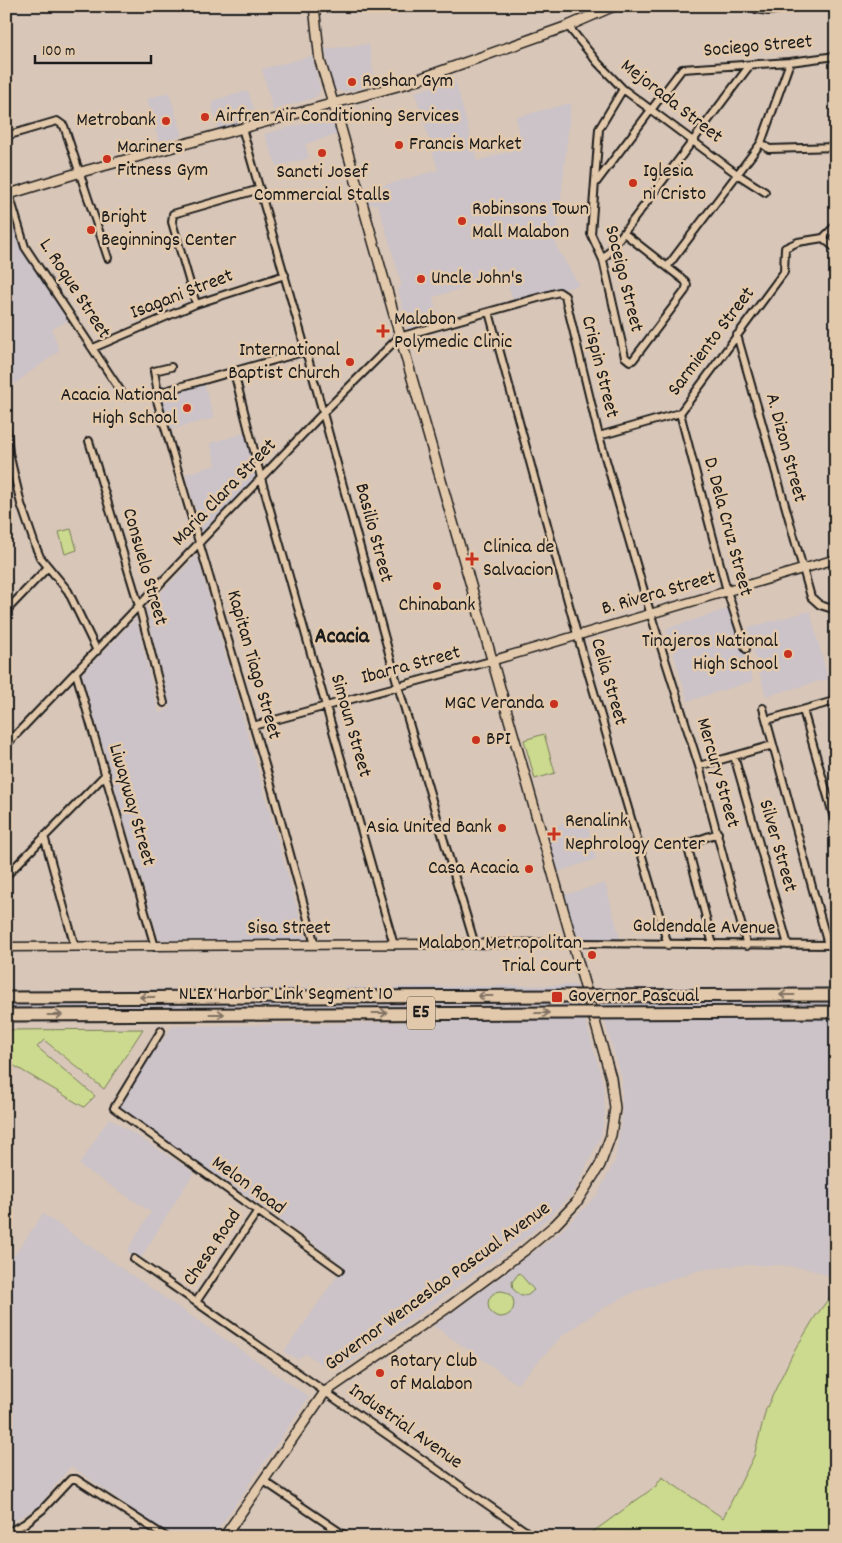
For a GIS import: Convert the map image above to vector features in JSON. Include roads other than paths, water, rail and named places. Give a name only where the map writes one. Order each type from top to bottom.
[{"type":"highway","name":"NLEX Harbor Link Segment 10","points":[[6,998],[836,995]]},
{"type":"highway","name":"NLEX Harbor Link Segment 10","points":[[6,1015],[836,1012]]},
{"type":"main road","name":"Governor Wenceslao Pascual Avenue","points":[[224,1537],[325,1392],[450,1306],[524,1251],[563,1218],[589,1184],[611,1135],[615,1116],[614,1097],[572,943],[320,61],[314,6]]},
{"type":"main road","points":[[8,194],[81,172],[405,84],[568,26],[601,9],[614,6]]},
{"type":"street","points":[[755,6],[756,9],[768,11],[803,6]]},
{"type":"street","name":"Mejorada Street","points":[[568,26],[598,63],[623,89],[737,174],[765,192]]},
{"type":"street","name":"Sociego Street","points":[[650,110],[682,69],[790,62],[836,56]]},
{"type":"street","points":[[625,234],[667,267],[761,143],[790,62]]},
{"type":"street","points":[[603,260],[625,234],[750,64]]},
{"type":"street","name":"Soceigo Street","points":[[623,89],[599,129],[591,234],[603,260],[625,357],[630,361],[646,344],[687,286],[667,267]]},
{"type":"street","points":[[594,185],[650,110]]},
{"type":"street","points":[[6,136],[57,121],[61,123],[81,172],[108,258]]},
{"type":"street","name":"Basilio Street","points":[[242,128],[306,350],[398,686],[475,944]]},
{"type":"street","points":[[761,143],[769,150],[836,147]]},
{"type":"street","points":[[196,304],[172,222],[173,214],[260,189]]},
{"type":"street","name":"L. Roque Street","points":[[8,194],[25,247],[124,396]]},
{"type":"street","points":[[836,225],[823,238],[836,250]]},
{"type":"street","name":"Sarmiento Street","points":[[599,436],[680,413],[784,272],[785,248],[798,242],[823,238]]},
{"type":"street","name":"Isagani Street","points":[[93,348],[196,304],[284,275]]},
{"type":"street","name":"Crispin Street","points":[[399,337],[559,292],[565,296],[599,436],[650,612]]},
{"type":"street","name":"Celia Street","points":[[489,312],[577,634],[668,944]]},
{"type":"street","name":"A. Dizon Street","points":[[737,335],[811,597],[820,605],[836,610]]},
{"type":"street","name":"Maria Clara Street","points":[[6,745],[323,413],[399,337]]},
{"type":"street","points":[[157,394],[306,350]]},
{"type":"street","name":"Kapitan Tiago Street","points":[[171,367],[154,371],[157,394],[315,945]]},
{"type":"street","name":"Simoun Street","points":[[234,372],[261,478],[394,945]]},
{"type":"street","name":"D. Dela Cruz Street","points":[[680,413],[727,591],[746,648]]},
{"type":"street","points":[[6,423],[8,453],[21,504],[35,545],[40,557],[68,591],[96,651]]},
{"type":"street","name":"Consuelo Street","points":[[90,441],[139,606],[164,703]]},
{"type":"street","name":"B. Rivera Street","points":[[491,660],[836,559]]},
{"type":"street","points":[[6,611],[48,567]]},
{"type":"street","name":"Mercury Street","points":[[650,612],[699,766],[747,946]]},
{"type":"street","name":"Ibarra Street","points":[[253,726],[491,660]]},
{"type":"street","name":"Liwayway Street","points":[[76,673],[155,947]]},
{"type":"street","points":[[767,720],[834,701]]},
{"type":"street","points":[[763,708],[828,945]]},
{"type":"street","points":[[803,710],[836,825]]},
{"type":"street","points":[[699,766],[773,745]]},
{"type":"street","name":"Silver Street","points":[[734,756],[788,945]]},
{"type":"street","points":[[6,876],[106,774]]},
{"type":"street","points":[[713,945],[687,844],[718,833]]},
{"type":"street","points":[[44,836],[75,947]]},
{"type":"street","name":"Goldendale Avenue","points":[[572,943],[747,946],[836,945]]},
{"type":"street","name":"Sisa Street","points":[[6,947],[572,943]]},
{"type":"street","name":"Melon Road","points":[[161,1031],[114,1108],[340,1270]]},
{"type":"street","name":"Chesa Road","points":[[196,1302],[257,1212]]},
{"type":"street","name":"Industrial Avenue","points":[[134,1259],[534,1537]]},
{"type":"street","points":[[6,1533],[24,1524],[42,1510],[71,1478],[76,1479],[166,1537]]},
{"type":"street","points":[[264,1481],[347,1537]]},
{"type":"railway","points":[[6,1000],[259,1001],[557,997]]},
{"type":"place","name":"Roshan Gym","points":[[352,82]]},
{"type":"place","name":"Airfren Air Conditioning Services","points":[[205,117]]},
{"type":"place","name":"Metrobank","points":[[166,121]]},
{"type":"place","name":"Francis Market","points":[[399,145]]},
{"type":"place","name":"Sancti Josef Commercial Stalls","points":[[322,153]]},
{"type":"place","name":"Mariners Fitness Gym","points":[[107,159]]},
{"type":"place","name":"Iglesia ni Cristo","points":[[633,183]]},
{"type":"place","name":"Robinsons Town Mall Malabon","points":[[462,221]]},
{"type":"place","name":"Bright Beginnings Center","points":[[91,230]]},
{"type":"place","name":"Uncle John's","points":[[421,279]]},
{"type":"place","name":"Malabon Polymedic Clinic","points":[[383,331]]},
{"type":"place","name":"International Baptist Church","points":[[350,362]]},
{"type":"place","name":"Acacia National High School","points":[[187,408]]},
{"type":"place","name":"Clinica de Salvacion","points":[[472,559]]},
{"type":"place","name":"Chinabank","points":[[437,586]]},
{"type":"place","name":"Tinajeros National High School","points":[[788,654]]},
{"type":"place","name":"MGC Veranda","points":[[554,704]]},
{"type":"place","name":"BPI","points":[[476,740]]},
{"type":"place","name":"Asia United Bank","points":[[502,828]]},
{"type":"place","name":"Renalink Nephrology Center","points":[[554,834]]},
{"type":"place","name":"Casa Acacia","points":[[529,869]]},
{"type":"place","name":"Malabon Metropolitan Trial Court","points":[[592,955]]},
{"type":"place","name":"Governor Pascual","points":[[557,997]]},
{"type":"place","name":"Rotary Club of Malabon","points":[[380,1373]]},
{"type":"district","name":"Acacia","points":[[342,637]]}]
